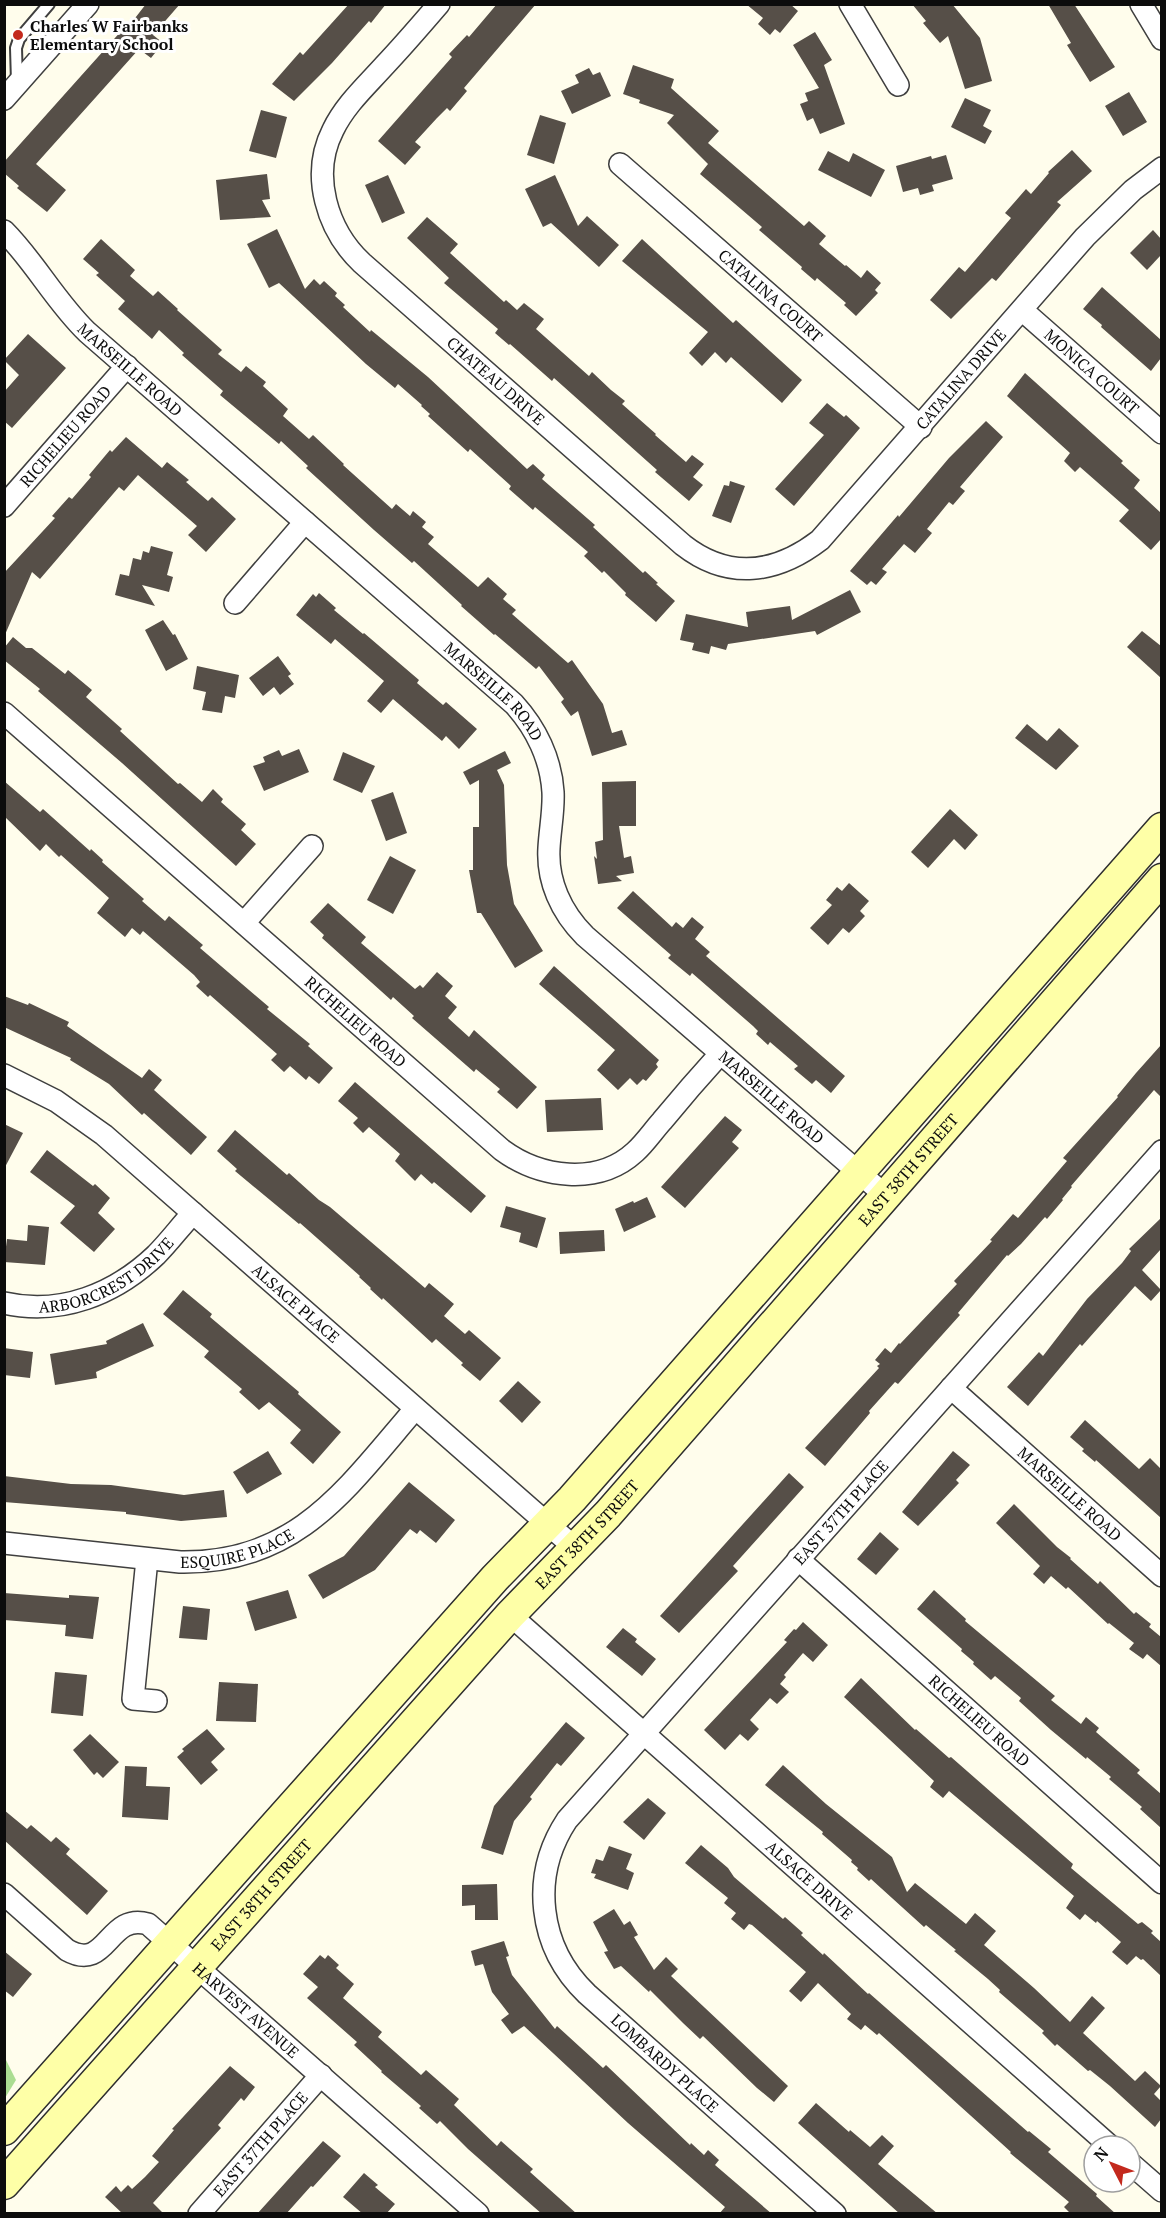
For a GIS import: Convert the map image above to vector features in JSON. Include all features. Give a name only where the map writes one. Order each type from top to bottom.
[{"type":"main road","name":"EAST 38TH STREET","points":[[4,2130],[488,1587],[572,1499],[1161,828]]},
{"type":"main road","name":"EAST 38TH STREET","points":[[4,2184],[510,1615],[608,1514],[1159,887]]},
{"type":"street","points":[[11,92],[88,4]]},
{"type":"street","name":"CHATEAU DRIVE","points":[[439,4],[351,102],[332,131],[322,172],[323,189],[329,214],[336,230],[356,257],[683,545],[709,561],[729,567],[751,568]]},
{"type":"street","points":[[850,4],[898,85]]},
{"type":"street","points":[[1141,4],[1161,39]]},
{"type":"street","name":"CATALINA COURT","points":[[620,164],[921,427]]},
{"type":"street","name":"CATALINA DRIVE","points":[[751,568],[784,562],[800,555],[820,540],[1085,237],[1132,190],[1161,168]]},
{"type":"street","name":"MARSEILLE ROAD","points":[[4,231],[32,261],[67,310],[87,332],[520,711],[539,741],[551,775],[553,801],[550,864],[553,882],[563,908],[572,922],[720,1054],[886,1196]]},
{"type":"street","name":"MONICA COURT","points":[[1022,310],[1161,433]]},
{"type":"street","name":"RICHELIEU ROAD","points":[[4,506],[127,366]]},
{"type":"street","points":[[235,603],[305,522]]},
{"type":"street","name":"RICHELIEU ROAD","points":[[4,713],[502,1150],[520,1162],[547,1172],[571,1174],[588,1173],[613,1165],[628,1157],[720,1054]]},
{"type":"street","points":[[244,923],[312,846]]},
{"type":"street","points":[[1132,862],[1159,887]]},
{"type":"street","name":"ALSACE PLACE","points":[[4,1075],[48,1097],[92,1126],[575,1548]]},
{"type":"street","name":"EAST 37TH PLACE","points":[[543,1884],[554,1842],[567,1820],[1161,1150]]},
{"type":"street","name":"ARBORCREST DRIVE","points":[[4,1303],[29,1307],[57,1306],[108,1291],[143,1267],[193,1213]]},
{"type":"street","name":"MARSEILLE ROAD","points":[[951,1388],[1161,1576]]},
{"type":"street","name":"ESQUIRE PLACE","points":[[4,1544],[189,1562],[225,1559],[260,1549],[308,1524],[335,1501],[415,1409]]},
{"type":"street","points":[[147,1559],[133,1699],[156,1701]]},
{"type":"street","name":"RICHELIEU ROAD","points":[[798,1559],[1161,1882]]},
{"type":"street","name":"ALSACE DRIVE","points":[[510,1615],[1096,2134]]},
{"type":"street","name":"LOMBARDY PLACE","points":[[543,1884],[543,1902],[549,1936],[564,1967],[575,1982],[828,2211]]},
{"type":"street","name":"HARVEST AVENUE","points":[[4,1894],[64,1947],[75,1953],[85,1955],[98,1952],[120,1927],[131,1922],[148,1924],[478,2214]]},
{"type":"street","name":"EAST 37TH PLACE","points":[[199,2214],[321,2075]]},
{"type":"street","points":[[1142,2174],[1161,2191]]},
{"type":"lane","points":[[11,92],[18,43],[22,35],[49,4]]},
{"type":"green space","points":[[5,2058],[16,2080],[5,2098]]},
{"type":"building","points":[[146,4],[180,4],[153,35],[163,43],[151,58],[139,49],[36,164],[66,190],[47,212],[17,188],[19,186],[4,173],[4,162],[123,29],[125,31]]},
{"type":"building","points":[[349,4],[386,4],[371,23],[369,21],[294,101],[272,84],[300,52],[303,55]]},
{"type":"building","points":[[497,4],[536,4],[464,88],[467,91],[450,111],[447,108],[415,142],[421,147],[405,165],[378,141],[452,57],[449,54],[467,35],[469,37]]},
{"type":"building","points":[[746,4],[790,4],[798,11],[780,33],[775,29],[770,35],[758,24],[763,18]]},
{"type":"building","points":[[912,4],[952,4],[980,38],[992,81],[965,89],[948,36],[940,43],[923,23],[926,21]]},
{"type":"building","points":[[1048,4],[1074,4],[1115,67],[1090,82],[1067,45],[1071,43]]},
{"type":"building","points":[[815,32],[832,60],[824,65],[845,124],[820,134],[813,118],[807,121],[800,104],[808,101],[805,93],[819,88],[793,45]]},
{"type":"building","points":[[633,65],[674,79],[671,88],[719,131],[708,143],[804,226],[809,221],[826,236],[819,244],[845,266],[861,278],[867,270],[881,283],[875,290],[878,293],[856,316],[844,305],[846,303],[817,278],[815,281],[801,269],[802,267],[759,230],[762,227],[700,174],[708,164],[667,123],[674,115],[639,103],[640,100],[623,94]]},
{"type":"building","points":[[589,68],[593,75],[600,72],[611,96],[572,114],[561,91],[579,83],[575,75]]},
{"type":"building","points":[[1129,92],[1147,122],[1123,136],[1105,106]]},
{"type":"building","points":[[965,98],[991,110],[983,126],[992,131],[985,144],[951,127]]},
{"type":"building","points":[[261,110],[287,117],[276,158],[249,151]]},
{"type":"building","points":[[540,115],[566,123],[554,164],[527,155]]},
{"type":"building","points":[[1072,150],[1092,171],[1057,202],[1061,205],[996,281],[992,278],[951,319],[930,300],[959,267],[965,272],[1011,218],[1005,213],[1026,189],[1031,194],[1048,172]]},
{"type":"building","points":[[828,151],[849,162],[853,153],[885,170],[871,197],[818,170]]},
{"type":"building","points":[[946,155],[953,179],[932,185],[934,191],[920,195],[918,188],[903,192],[896,166],[931,156],[932,159]]},
{"type":"building","points":[[267,174],[270,199],[262,200],[271,217],[220,220],[216,180]]},
{"type":"building","points":[[388,175],[405,213],[382,223],[365,185]]},
{"type":"building","points":[[555,175],[578,226],[587,216],[619,245],[599,267],[551,223],[543,227],[525,189]]},
{"type":"building","points":[[427,217],[458,244],[450,253],[504,302],[506,300],[517,310],[524,303],[544,319],[536,329],[589,376],[592,372],[625,401],[622,404],[686,462],[692,455],[704,464],[693,477],[703,485],[689,501],[554,378],[552,381],[495,333],[498,329],[444,283],[449,278],[407,238]]},
{"type":"building","points":[[277,229],[305,289],[314,279],[320,285],[324,281],[337,293],[335,296],[345,305],[343,307],[370,332],[371,330],[428,377],[527,469],[533,464],[545,475],[542,479],[595,525],[593,527],[643,573],[645,571],[658,583],[656,584],[675,601],[656,622],[625,595],[626,593],[604,571],[602,573],[584,556],[588,552],[535,507],[533,510],[509,489],[511,486],[470,449],[468,452],[428,416],[430,414],[422,405],[398,384],[395,388],[366,364],[279,283],[269,288],[247,244]]},
{"type":"building","points":[[1153,230],[1161,239],[1161,255],[1147,270],[1130,253]]},
{"type":"building","points":[[101,239],[135,270],[130,276],[153,296],[158,291],[222,350],[218,354],[241,372],[246,366],[266,382],[263,386],[288,409],[283,416],[309,439],[313,435],[392,509],[396,504],[410,516],[413,511],[426,522],[422,527],[434,537],[428,544],[478,587],[488,577],[507,594],[503,599],[516,610],[512,614],[568,663],[572,660],[603,704],[612,733],[622,730],[627,745],[592,756],[578,711],[571,716],[561,702],[564,699],[539,666],[536,669],[494,635],[414,561],[412,563],[374,530],[306,468],[308,466],[281,441],[279,444],[220,395],[223,391],[182,355],[184,353],[159,330],[152,339],[118,309],[125,301],[96,275],[99,273],[83,259]]},
{"type":"building","points":[[642,239],[733,323],[736,320],[802,380],[782,403],[731,357],[726,363],[715,352],[702,366],[689,353],[708,332],[622,261]]},
{"type":"building","points":[[1102,287],[1161,340],[1161,358],[1151,371],[1083,309]]},
{"type":"building","points":[[28,334],[66,368],[12,428],[4,421],[4,392],[19,375],[4,360]]},
{"type":"building","points":[[1025,373],[1123,461],[1121,463],[1140,480],[1134,488],[1161,513],[1161,539],[1151,550],[1119,521],[1129,510],[1080,467],[1075,472],[1064,461],[1070,453],[1007,396]]},
{"type":"building","points":[[827,403],[844,417],[846,415],[860,428],[794,506],[775,489],[824,435],[809,423]]},
{"type":"building","points":[[986,421],[1003,437],[960,487],[965,491],[953,505],[949,502],[927,529],[932,533],[915,553],[904,544],[882,569],[887,572],[876,585],[871,581],[867,585],[850,571],[949,458]]},
{"type":"building","points":[[126,437],[162,468],[167,462],[189,480],[186,482],[208,501],[212,497],[236,519],[206,552],[188,535],[197,526],[138,475],[124,491],[119,487],[40,579],[32,572],[4,637],[4,573],[55,518],[52,516],[69,497],[72,499],[91,477],[89,475],[110,450],[112,452]]},
{"type":"building","points":[[730,481],[745,486],[731,523],[712,516],[724,485],[729,486]]},
{"type":"building","points":[[151,546],[173,552],[167,575],[173,577],[169,592],[142,585],[155,606],[115,595],[120,574],[129,576],[133,558],[141,560],[143,551],[149,553]]},
{"type":"building","points":[[850,590],[861,612],[817,635],[815,631],[728,644],[726,650],[711,646],[709,654],[692,650],[694,643],[680,640],[686,614],[748,627],[746,612],[790,606],[792,620]]},
{"type":"building","points":[[319,593],[336,608],[334,610],[419,680],[417,683],[443,705],[446,702],[477,729],[459,749],[446,736],[442,741],[393,699],[381,713],[367,701],[384,681],[335,639],[331,644],[296,615],[313,594],[316,597]]},
{"type":"building","points":[[163,620],[173,635],[175,634],[188,659],[166,671],[145,630]]},
{"type":"building","points":[[1142,631],[1161,646],[1161,678],[1127,647]]},
{"type":"building","points":[[13,637],[26,648],[32,648],[65,674],[68,670],[92,690],[86,697],[178,784],[180,783],[202,802],[213,789],[223,799],[221,802],[246,824],[241,830],[256,844],[236,866],[38,691],[40,689],[4,660],[4,648]]},
{"type":"building","points":[[278,656],[291,674],[288,676],[294,684],[280,695],[274,687],[263,696],[249,678]]},
{"type":"building","points":[[197,666],[239,675],[235,698],[225,696],[222,713],[202,710],[206,692],[193,689]]},
{"type":"building","points":[[1027,724],[1047,741],[1059,728],[1079,746],[1056,770],[1015,738]]},
{"type":"building","points":[[299,749],[309,772],[264,791],[253,766],[265,762],[263,757],[279,750],[282,756]]},
{"type":"building","points":[[505,751],[511,763],[497,770],[504,785],[507,865],[514,904],[543,951],[515,968],[481,913],[477,913],[469,870],[473,870],[473,827],[479,827],[479,780],[470,785],[463,772]]},
{"type":"building","points":[[343,752],[375,766],[362,793],[333,780]]},
{"type":"building","points":[[4,781],[40,812],[43,809],[90,851],[91,849],[165,921],[169,916],[203,945],[200,948],[269,1007],[267,1009],[310,1044],[308,1046],[333,1068],[319,1084],[309,1076],[306,1080],[290,1066],[284,1072],[271,1060],[277,1054],[210,995],[208,997],[196,986],[200,982],[194,975],[143,931],[140,935],[132,928],[125,937],[97,913],[109,898],[46,844],[40,851],[4,816]]},
{"type":"building","points":[[636,781],[636,826],[619,826],[624,858],[631,856],[634,873],[616,876],[622,881],[598,884],[594,856],[597,859],[595,842],[603,840],[602,782]]},
{"type":"building","points":[[393,792],[407,833],[386,841],[371,800]]},
{"type":"building","points":[[950,809],[978,835],[965,850],[954,839],[928,868],[911,852]]},
{"type":"building","points":[[390,856],[416,870],[393,914],[367,900]]},
{"type":"building","points":[[849,883],[869,901],[860,911],[865,916],[849,933],[843,928],[828,945],[810,928],[832,905],[826,900],[837,887],[842,891]]},
{"type":"building","points":[[633,891],[672,927],[676,922],[683,928],[692,917],[704,927],[695,939],[710,952],[706,956],[845,1076],[831,1093],[816,1080],[812,1084],[794,1069],[798,1066],[770,1042],[768,1045],[756,1034],[758,1031],[753,1026],[692,973],[690,976],[668,958],[671,955],[617,908]]},
{"type":"building","points":[[328,903],[366,937],[361,943],[415,989],[420,985],[423,988],[437,972],[453,986],[445,996],[457,1007],[448,1018],[469,1037],[474,1030],[537,1087],[517,1109],[497,1092],[500,1089],[476,1069],[474,1072],[412,1018],[414,1016],[393,997],[391,1000],[322,938],[324,935],[310,922]]},
{"type":"building","points":[[554,966],[659,1060],[656,1064],[658,1067],[646,1081],[643,1079],[637,1085],[630,1078],[618,1090],[597,1070],[615,1050],[539,984]]},
{"type":"building","points":[[4,996],[28,1005],[29,1003],[69,1022],[67,1026],[142,1078],[149,1069],[162,1080],[154,1090],[207,1137],[191,1155],[144,1113],[142,1115],[109,1084],[70,1060],[71,1058],[4,1027]]},
{"type":"building","points":[[1161,1045],[1161,1097],[1154,1090],[1071,1186],[1047,1219],[1045,1217],[1021,1244],[1007,1255],[958,1313],[960,1315],[898,1384],[895,1382],[869,1411],[870,1413],[825,1466],[805,1448],[879,1368],[877,1366],[880,1364],[875,1360],[885,1348],[891,1353],[957,1284],[954,1281],[992,1241],[990,1240],[1013,1214],[1018,1218],[1067,1161],[1063,1158]]},
{"type":"building","points":[[355,1082],[486,1196],[471,1213],[421,1174],[415,1181],[395,1161],[400,1154],[369,1127],[363,1133],[353,1123],[358,1118],[338,1101]]},
{"type":"building","points":[[601,1098],[603,1130],[547,1132],[545,1100]]},
{"type":"building","points":[[725,1116],[742,1130],[732,1142],[739,1148],[685,1208],[661,1187]]},
{"type":"building","points":[[4,1124],[23,1133],[4,1169]]},
{"type":"building","points":[[235,1130],[425,1288],[429,1283],[454,1304],[444,1316],[465,1334],[469,1330],[501,1358],[480,1381],[436,1339],[432,1343],[383,1298],[382,1300],[360,1276],[300,1223],[235,1171],[237,1169],[217,1151]]},
{"type":"building","points":[[47,1150],[93,1186],[95,1184],[110,1198],[98,1213],[115,1229],[94,1252],[60,1223],[75,1206],[30,1172]]},
{"type":"building","points":[[647,1197],[656,1217],[624,1232],[615,1209]]},
{"type":"building","points":[[506,1206],[546,1218],[537,1248],[519,1242],[521,1233],[500,1227]]},
{"type":"building","points":[[1161,1218],[1161,1249],[1142,1270],[1161,1290],[1151,1301],[1135,1286],[1082,1346],[1080,1344],[1028,1406],[1007,1387],[1039,1352],[1043,1356],[1087,1299],[1122,1263],[1131,1251],[1129,1249]]},
{"type":"building","points":[[28,1225],[49,1227],[45,1265],[4,1262],[7,1239],[27,1241]]},
{"type":"building","points":[[604,1230],[605,1251],[560,1254],[559,1232]]},
{"type":"building","points":[[183,1290],[212,1314],[210,1317],[299,1392],[298,1394],[341,1432],[313,1464],[290,1443],[301,1430],[269,1402],[259,1410],[239,1392],[242,1389],[204,1357],[209,1351],[163,1314]]},
{"type":"building","points":[[143,1323],[154,1346],[96,1372],[97,1378],[55,1385],[50,1354],[107,1344],[106,1341]]},
{"type":"building","points":[[4,1348],[33,1352],[30,1378],[4,1375]]},
{"type":"building","points":[[518,1381],[541,1402],[522,1423],[499,1401]]},
{"type":"building","points":[[1085,1420],[1139,1469],[1150,1458],[1161,1469],[1161,1518],[1096,1460],[1095,1462],[1082,1451],[1084,1449],[1070,1437]]},
{"type":"building","points":[[268,1451],[282,1474],[247,1494],[233,1472]]},
{"type":"building","points":[[953,1451],[970,1465],[956,1480],[959,1483],[918,1526],[902,1512]]},
{"type":"building","points":[[789,1473],[804,1487],[733,1566],[738,1571],[679,1633],[660,1616]]},
{"type":"building","points":[[4,1476],[71,1484],[111,1485],[184,1495],[224,1490],[227,1517],[181,1521],[126,1514],[126,1512],[4,1502]]},
{"type":"building","points":[[409,1482],[455,1520],[436,1543],[420,1530],[417,1534],[410,1529],[375,1570],[323,1599],[308,1575],[344,1556]]},
{"type":"building","points":[[1014,1504],[1098,1584],[1100,1581],[1134,1614],[1136,1612],[1151,1624],[1149,1627],[1161,1637],[1161,1666],[1147,1654],[1143,1659],[1129,1649],[1134,1643],[1108,1624],[1068,1587],[1066,1589],[1051,1576],[1044,1584],[1033,1574],[1040,1566],[996,1523]]},
{"type":"building","points":[[880,1532],[899,1549],[876,1575],[857,1559]]},
{"type":"building","points":[[288,1590],[297,1618],[255,1631],[246,1602]]},
{"type":"building","points":[[934,1590],[966,1619],[965,1621],[1055,1696],[1051,1700],[1081,1724],[1086,1717],[1099,1728],[1096,1732],[1140,1770],[1137,1773],[1161,1794],[1161,1828],[1140,1809],[1142,1807],[1109,1779],[1111,1777],[1051,1730],[1019,1701],[1021,1698],[995,1676],[991,1680],[973,1664],[974,1662],[961,1651],[962,1649],[917,1609]]},
{"type":"building","points":[[4,1593],[69,1598],[69,1595],[99,1597],[93,1639],[65,1636],[66,1625],[4,1620]]},
{"type":"building","points":[[183,1606],[210,1609],[207,1640],[179,1638]]},
{"type":"building","points":[[803,1622],[828,1645],[813,1662],[803,1653],[784,1675],[786,1677],[780,1684],[789,1692],[777,1704],[770,1698],[750,1720],[759,1729],[748,1741],[740,1734],[725,1750],[704,1730],[787,1642],[784,1640],[794,1629],[796,1630]]},
{"type":"building","points":[[623,1628],[637,1639],[635,1642],[656,1659],[642,1676],[606,1647]]},
{"type":"building","points":[[55,1672],[87,1675],[83,1716],[51,1713]]},
{"type":"building","points":[[861,1678],[915,1730],[949,1758],[951,1757],[1073,1864],[1071,1868],[1138,1924],[1142,1922],[1153,1931],[1151,1933],[1161,1942],[1161,1976],[1143,1959],[1136,1956],[1127,1965],[1112,1952],[1121,1942],[1097,1921],[1096,1923],[1085,1914],[1080,1920],[1066,1908],[1074,1896],[949,1791],[943,1798],[930,1787],[934,1781],[844,1697]]},
{"type":"building","points":[[219,1682],[258,1684],[256,1722],[216,1721]]},
{"type":"building","points":[[566,1722],[585,1738],[561,1766],[557,1763],[530,1797],[532,1799],[514,1821],[503,1855],[481,1848],[494,1806]]},
{"type":"building","points":[[207,1729],[225,1749],[211,1762],[218,1770],[201,1785],[177,1757],[184,1751],[182,1749]]},
{"type":"building","points":[[90,1734],[119,1762],[103,1778],[97,1772],[94,1775],[73,1750]]},
{"type":"building","points":[[783,1765],[826,1804],[892,1857],[907,1892],[915,1883],[966,1924],[975,1913],[996,1931],[984,1945],[1070,2022],[1092,1996],[1105,2008],[1083,2033],[1135,2081],[1145,2071],[1161,2086],[1154,2094],[1161,2101],[1161,2119],[1155,2127],[1110,2086],[1090,2070],[1088,2071],[1057,2044],[1055,2046],[1042,2033],[1044,2031],[954,1951],[956,1950],[926,1925],[924,1927],[871,1879],[869,1881],[857,1870],[852,1860],[822,1834],[823,1832],[765,1785]]},
{"type":"building","points":[[125,1766],[147,1767],[146,1786],[170,1787],[168,1820],[122,1817]]},
{"type":"building","points":[[648,1798],[666,1813],[644,1840],[623,1822]]},
{"type":"building","points":[[4,1810],[27,1829],[31,1825],[51,1842],[56,1837],[70,1849],[66,1854],[108,1891],[87,1915],[4,1840]]},
{"type":"building","points":[[701,1845],[728,1868],[734,1877],[803,1933],[801,1935],[823,1955],[824,1953],[868,1994],[1028,2132],[1051,2149],[1048,2152],[1082,2181],[1082,2194],[1097,2194],[1096,2196],[1116,2214],[1071,2214],[1064,2207],[1069,2202],[1010,2153],[879,2033],[877,2035],[865,2025],[861,2030],[847,2019],[851,2014],[818,1983],[801,2002],[789,1991],[806,1972],[752,1925],[749,1924],[744,1930],[731,1919],[736,1913],[724,1903],[728,1898],[685,1863]]},
{"type":"building","points":[[609,1846],[632,1854],[626,1869],[634,1873],[628,1890],[594,1878],[596,1874],[591,1873],[596,1859],[603,1861]]},
{"type":"building","points":[[497,1884],[498,1920],[475,1920],[475,1905],[462,1906],[462,1885]]},
{"type":"building","points":[[614,1909],[624,1925],[630,1921],[638,1935],[634,1937],[654,1970],[666,1957],[678,1969],[671,1976],[788,2086],[774,2102],[703,2036],[700,2039],[650,1990],[649,1992],[621,1966],[614,1969],[604,1952],[608,1951],[593,1922]]},
{"type":"building","points":[[504,1941],[512,1975],[555,2029],[557,2026],[603,2068],[606,2065],[690,2145],[691,2143],[704,2155],[708,2150],[719,2160],[715,2165],[772,2214],[719,2214],[725,2207],[628,2123],[524,2026],[512,2034],[501,2020],[509,2014],[492,1992],[483,1964],[475,1966],[471,1951]]},
{"type":"building","points":[[4,1951],[32,1974],[13,1997],[4,1990]]},
{"type":"building","points":[[320,1955],[325,1959],[328,1955],[339,1965],[336,1968],[354,1984],[343,1998],[382,2032],[378,2037],[421,2075],[426,2070],[459,2099],[454,2105],[497,2146],[501,2141],[533,2169],[530,2172],[577,2214],[542,2214],[468,2149],[440,2121],[437,2124],[419,2108],[421,2106],[354,2045],[357,2042],[307,1998],[318,1987],[303,1974]]},
{"type":"building","points":[[230,2066],[255,2087],[244,2101],[241,2098],[218,2125],[221,2128],[153,2203],[164,2214],[123,2214],[105,2197],[116,2186],[121,2192],[128,2185],[132,2189],[145,2177],[159,2162],[152,2156],[174,2130],[172,2129]]},
{"type":"building","points":[[816,2103],[870,2147],[882,2135],[894,2146],[878,2164],[938,2214],[900,2214],[798,2123]]},
{"type":"building","points":[[323,2141],[341,2156],[313,2187],[311,2186],[286,2214],[257,2214]]},
{"type":"building","points":[[364,2173],[378,2185],[375,2187],[395,2204],[386,2214],[363,2214],[343,2197]]},
{"type":"place","name":"Charles W Fairbanks Elementary School","points":[[18,35]]}]
